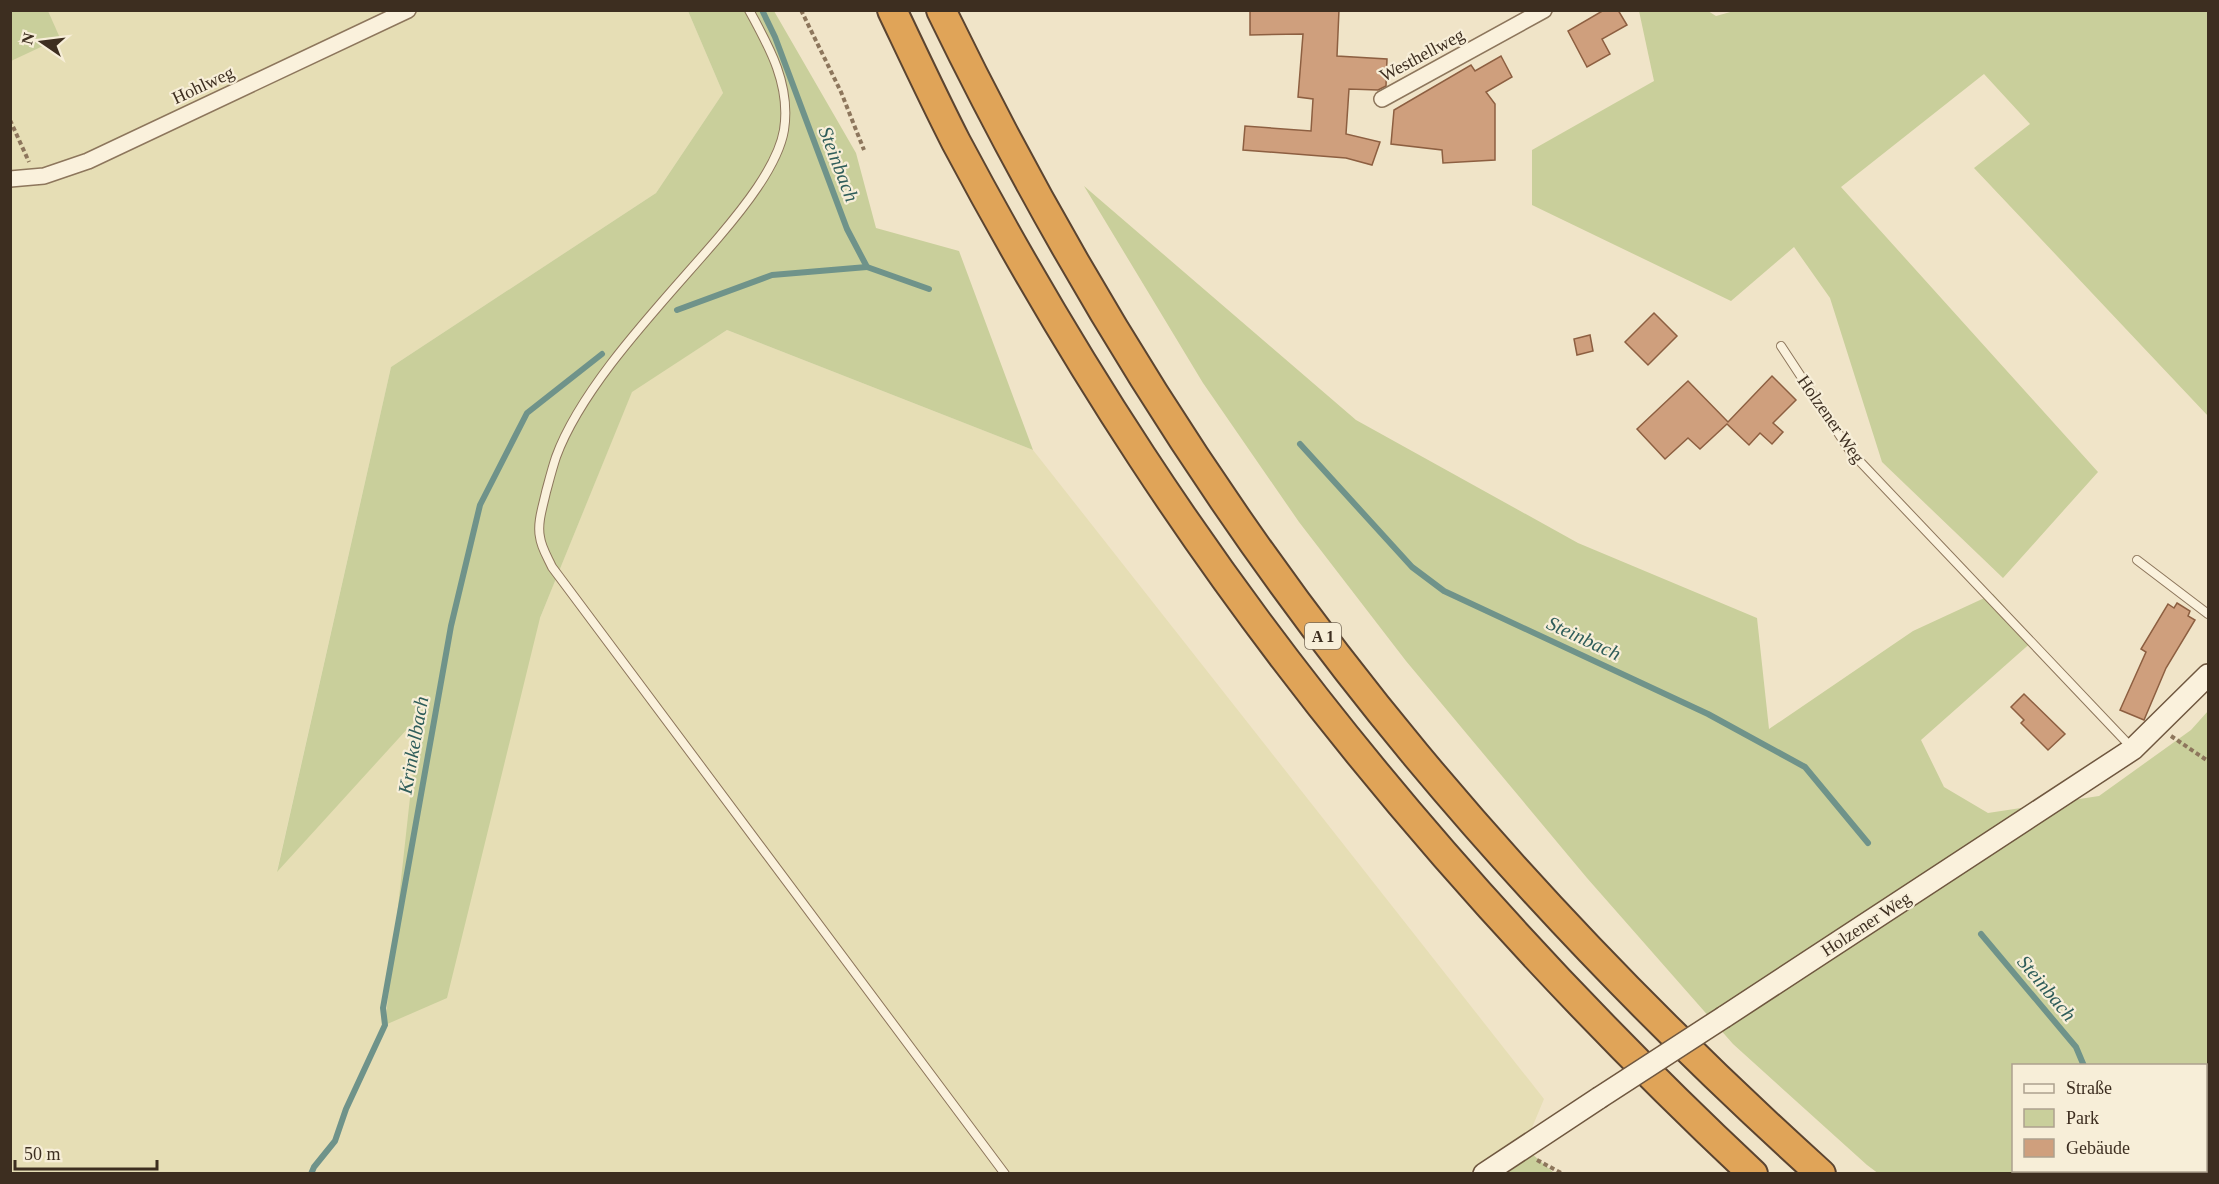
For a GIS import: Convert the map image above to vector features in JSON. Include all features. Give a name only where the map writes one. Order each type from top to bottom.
[{"type":"highway","name":"A 1","points":[[892,10],[956,141],[1070,343],[1142,457],[1283,658],[1384,785],[1491,909],[1606,1032],[1753,1173]]},
{"type":"highway","name":"A 1","points":[[941,10],[1005,136],[1108,318],[1179,431],[1259,549],[1319,631],[1415,754],[1520,875],[1645,1007],[1726,1087],[1821,1173]]},
{"type":"main road","name":"Holzener Weg","points":[[1484,1173],[2133,749],[2208,675]]},
{"type":"street","name":"Hohlweg","points":[[10,179],[36,177],[88,160],[408,10]]},
{"type":"street","name":"Westhellweg","points":[[1382,99],[1544,10]]},
{"type":"lane","points":[[749,10],[768,44],[782,80],[786,108],[784,132],[775,156],[742,209],[616,358],[585,403],[556,456],[541,511],[539,537],[552,567],[1005,1173]]},
{"type":"lane","name":"Holzener Weg","points":[[1781,346],[1850,451],[2133,749]]},
{"type":"lane","points":[[2137,560],[2208,614]]},
{"type":"path","points":[[801,10],[841,93],[864,150]]},
{"type":"path","points":[[10,120],[36,177]]},
{"type":"path","points":[[2157,727],[2208,761]]},
{"type":"path","points":[[1524,1147],[1535,1159],[1563,1173]]},
{"type":"shaded area","points":[[10,11],[688,11],[723,93],[656,193],[391,367],[277,871],[419,715],[540,618],[632,391],[727,330],[1033,450],[1544,1099],[1524,1147],[1483,1174],[11,1173]]},
{"type":"green space","points":[[10,11],[48,11],[60,38],[11,61]]},
{"type":"green space","points":[[688,11],[774,11],[856,153],[876,228],[959,251],[1033,450],[727,330],[632,392],[540,618],[447,998],[385,1025],[419,716],[277,872],[391,367],[656,193],[723,93]]},
{"type":"green space","points":[[1639,11],[1708,11],[1716,16],[1734,11],[2208,11],[2208,416],[1974,168],[2030,124],[1984,74],[1841,187],[2098,472],[2003,578],[1882,462],[1830,298],[1794,247],[1731,301],[1532,205],[1532,150],[1654,81]]},
{"type":"green space","points":[[1084,186],[1356,420],[1578,543],[1757,618],[1769,729],[1913,631],[1993,594],[2034,640],[1921,740],[1944,787],[1988,813],[2099,796],[2191,730],[2208,711],[2208,1173],[1879,1174],[1733,1044],[1587,878],[1406,661],[1299,522],[1203,383]]},
{"type":"green space","points":[[1524,1147],[1554,1173],[1483,1174]]},
{"type":"building","points":[[1250,10],[1339,10],[1337,56],[1387,59],[1386,86],[1378,90],[1349,89],[1346,134],[1380,142],[1372,165],[1346,158],[1243,150],[1245,126],[1311,131],[1313,99],[1298,97],[1303,34],[1250,35]]},
{"type":"building","points":[[1604,10],[1618,10],[1627,25],[1602,39],[1610,54],[1587,67],[1568,31]]},
{"type":"building","points":[[1501,56],[1512,77],[1486,92],[1495,104],[1495,160],[1443,163],[1442,150],[1391,144],[1394,110],[1471,65],[1475,71]]},
{"type":"building","points":[[1654,313],[1677,336],[1648,365],[1625,342]]},
{"type":"building","points":[[1590,335],[1593,351],[1577,355],[1574,339]]},
{"type":"building","points":[[1772,376],[1796,400],[1773,423],[1783,432],[1772,444],[1760,433],[1749,445],[1727,424],[1700,449],[1688,438],[1665,459],[1637,429],[1688,381],[1728,422]]},
{"type":"building","points":[[2177,603],[2190,611],[2188,616],[2195,620],[2166,668],[2144,720],[2120,710],[2146,652],[2141,649],[2168,604],[2174,608]]},
{"type":"building","points":[[2024,694],[2065,734],[2048,750],[2021,723],[2024,720],[2011,707]]},
{"type":"waterway","name":"Steinbach","points":[[762,10],[775,37],[847,229],[867,267],[929,289]]},
{"type":"waterway","name":"Krinkelbach","points":[[677,310],[772,275],[867,267]]},
{"type":"waterway","name":"Krinkelbach","points":[[311,1174],[335,1141],[346,1109],[385,1025],[383,1008],[451,626],[480,505],[527,413],[602,354]]},
{"type":"waterway","name":"Steinbach","points":[[1300,444],[1412,567],[1444,591],[1708,714],[1805,767],[1868,843]]},
{"type":"waterway","name":"Steinbach","points":[[1981,934],[2076,1047],[2083,1064]]}]
